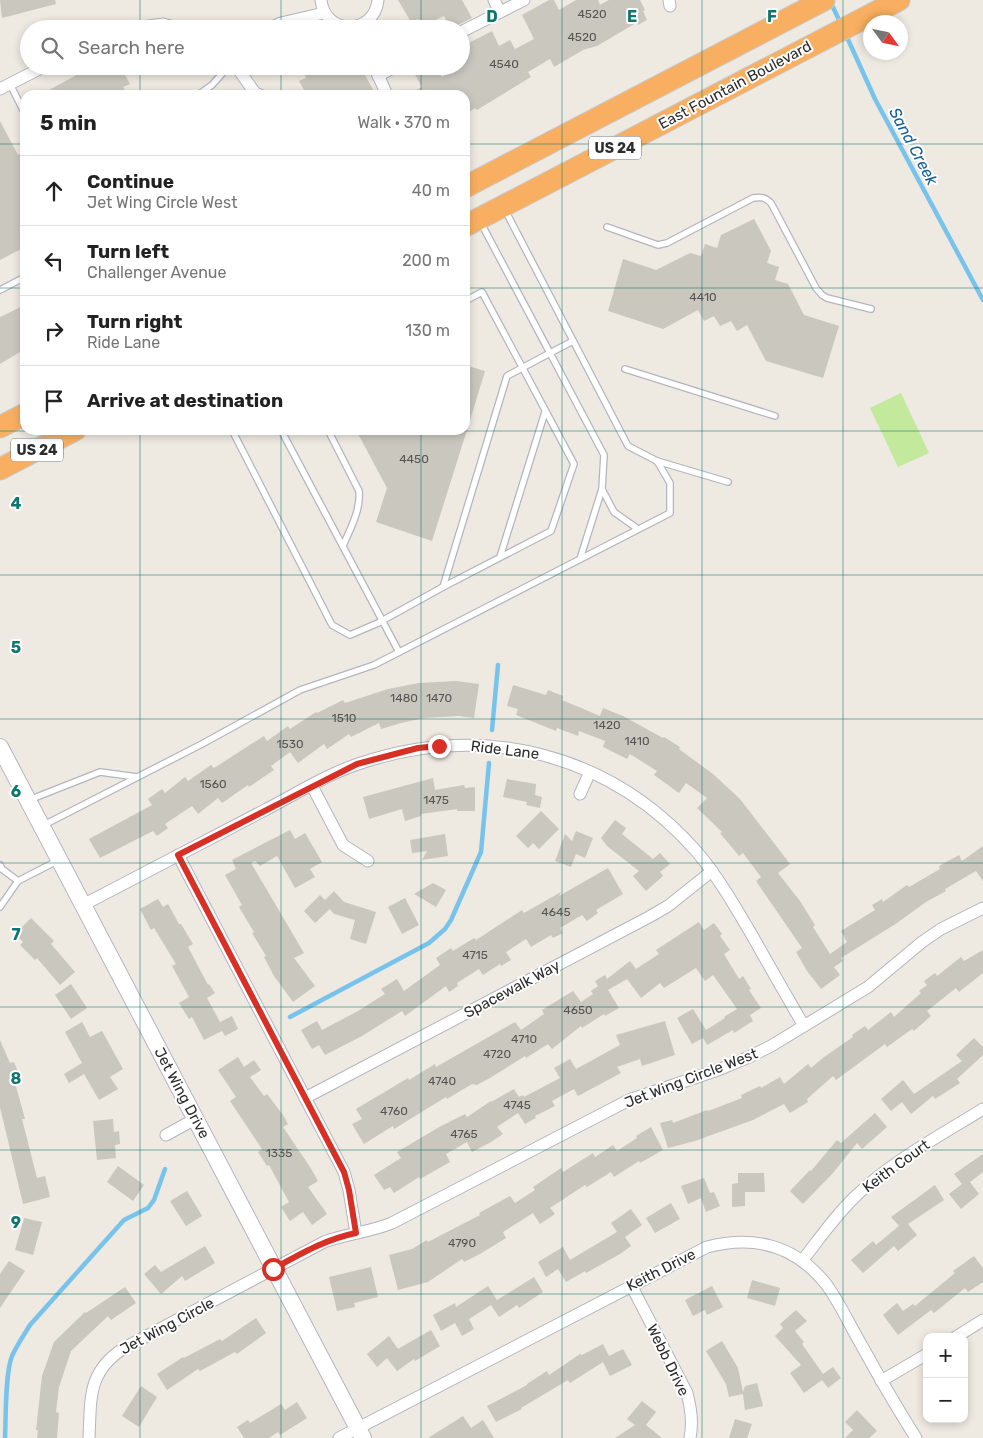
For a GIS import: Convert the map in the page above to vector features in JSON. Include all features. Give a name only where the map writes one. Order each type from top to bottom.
[{"type":"highway","name":"US 24","points":[[470,184],[824,0]]},
{"type":"highway","name":"East Fountain Boulevard","points":[[472,222],[899,0]]},
{"type":"highway","name":"US 24","points":[[0,427],[20,417]]},
{"type":"highway","name":"US 24","points":[[0,469],[65,435]]},
{"type":"main road","name":"Jet Wing Drive","points":[[0,747],[360,1433]]},
{"type":"street","points":[[321,0],[324,13],[332,20]]},
{"type":"street","points":[[367,20],[375,13],[378,0]]},
{"type":"street","points":[[494,0],[500,12]]},
{"type":"street","points":[[470,27],[524,0]]},
{"type":"street","points":[[304,20],[324,13]]},
{"type":"street","points":[[5,87],[28,75]]},
{"type":"street","points":[[243,75],[254,90]]},
{"type":"street","points":[[378,75],[385,90]]},
{"type":"street","name":"Ride Lane","points":[[83,905],[312,786],[364,762],[418,748],[439,746],[484,745],[527,751],[562,760],[590,772],[625,791],[683,836],[728,893],[804,1026]]},
{"type":"street","points":[[580,794],[590,772]]},
{"type":"street","points":[[312,786],[343,845],[368,861]]},
{"type":"street","points":[[178,855],[344,1172],[356,1233]]},
{"type":"street","name":"Spacewalk Way","points":[[305,1098],[649,917],[668,906],[712,871]]},
{"type":"street","name":"Jet Wing Circle West","points":[[273,1269],[324,1242],[392,1223],[629,1100],[749,1057],[868,987],[922,942],[942,929],[983,908]]},
{"type":"street","name":"Keith Court","points":[[802,1261],[848,1204],[873,1180],[893,1164],[983,1109]]},
{"type":"street","points":[[166,1135],[195,1119]]},
{"type":"street","name":"Keith Drive","points":[[339,1438],[360,1433],[631,1285],[707,1247],[722,1243],[753,1241],[769,1245],[802,1261],[826,1285],[916,1438]]},
{"type":"street","name":"Jet Wing Circle","points":[[89,1438],[91,1392],[96,1377],[112,1356],[273,1269]]},
{"type":"street","name":"Webb Drive","points":[[631,1285],[687,1393],[691,1410],[692,1425],[690,1438]]},
{"type":"street","points":[[962,1333],[983,1320]]},
{"type":"street","points":[[882,1381],[923,1356]]},
{"type":"lane","points":[[205,90],[221,75]]},
{"type":"lane","points":[[5,87],[20,107]]},
{"type":"lane","points":[[607,228],[658,246],[753,198],[760,197],[770,203],[816,288],[822,295],[827,298],[871,309]]},
{"type":"lane","points":[[503,206],[628,446],[657,460],[728,482]]},
{"type":"lane","points":[[472,222],[550,353],[604,455],[602,489],[580,560]]},
{"type":"lane","points":[[0,290],[20,280]]},
{"type":"lane","points":[[235,435],[332,625],[350,635],[382,621],[550,531],[574,464],[482,292],[470,298]]},
{"type":"lane","points":[[443,587],[507,376],[573,341]]},
{"type":"lane","points":[[625,369],[775,416]]},
{"type":"lane","points":[[500,557],[545,412]]},
{"type":"lane","points":[[284,435],[399,652]]},
{"type":"lane","points":[[331,435],[359,491],[360,499],[343,546]]},
{"type":"lane","points":[[42,826],[300,690],[374,665],[670,513],[670,483],[657,460]]},
{"type":"lane","points":[[602,489],[614,512],[638,529]]},
{"type":"lane","points":[[28,801],[100,772],[136,777]]},
{"type":"lane","points":[[0,907],[18,881],[59,860]]},
{"type":"lane","points":[[0,865],[2,869],[18,881]]},
{"type":"green space","points":[[901,393],[929,453],[898,467],[870,408]]},
{"type":"building","points":[[0,0],[55,0],[56,4],[2,18]]},
{"type":"building","points":[[398,0],[462,0],[472,18],[468,20],[446,20],[444,16],[435,20],[410,20]]},
{"type":"building","points":[[549,0],[554,0],[559,10],[576,0],[598,0],[600,5],[609,0],[640,0],[647,20],[638,25],[636,23],[597,46],[583,50],[554,67],[550,59],[528,72],[531,77],[477,110],[475,108],[470,111],[470,90],[416,90],[422,87],[415,75],[441,75],[442,77],[445,75],[470,75],[470,42],[492,31],[499,46],[510,40],[515,49],[534,39],[522,15]]},
{"type":"building","points":[[77,75],[125,75],[130,84],[123,87],[125,90],[49,90]]},
{"type":"building","points":[[305,75],[365,75],[373,90],[304,90],[299,81],[306,78]]},
{"type":"building","points":[[0,121],[18,155],[20,154],[20,250],[0,260]]},
{"type":"building","points":[[754,219],[771,251],[767,263],[779,267],[775,280],[788,284],[804,315],[839,326],[823,378],[766,361],[747,325],[737,331],[731,321],[720,326],[714,316],[704,321],[698,310],[663,329],[608,311],[623,259],[656,270],[690,253],[701,256],[705,244],[717,248],[721,235]]},
{"type":"building","points":[[20,307],[20,352],[0,364],[0,317]]},
{"type":"building","points":[[470,366],[485,371],[470,420]]},
{"type":"building","points":[[359,435],[465,435],[432,541],[376,522],[387,488]]},
{"type":"building","points":[[456,681],[479,684],[474,718],[459,716],[424,718],[381,729],[379,723],[351,737],[349,734],[327,749],[324,744],[298,763],[290,752],[271,766],[274,770],[249,787],[248,785],[222,803],[218,798],[198,814],[192,806],[165,824],[168,828],[157,836],[153,831],[100,858],[89,839],[152,805],[148,799],[162,789],[165,793],[185,777],[188,781],[211,765],[214,768],[264,736],[267,741],[288,726],[290,729],[316,712],[343,700],[345,703],[388,689],[419,683]]},
{"type":"building","points":[[513,685],[546,695],[548,690],[563,696],[562,700],[600,716],[603,708],[623,716],[680,747],[679,749],[713,774],[740,799],[790,864],[778,873],[800,901],[830,954],[847,942],[841,931],[875,910],[872,905],[882,899],[883,902],[907,885],[909,887],[940,869],[939,866],[959,855],[962,861],[983,846],[983,881],[976,871],[945,889],[946,891],[841,958],[843,961],[834,967],[840,975],[821,989],[807,971],[796,952],[802,948],[756,881],[761,877],[743,853],[739,856],[720,833],[722,832],[697,808],[707,798],[686,783],[679,793],[654,775],[657,771],[630,754],[627,759],[603,747],[605,741],[579,731],[578,736],[557,728],[556,731],[516,715],[518,709],[507,706]]},
{"type":"building","points":[[433,778],[435,790],[464,785],[465,788],[475,787],[475,811],[457,811],[457,809],[421,814],[421,816],[405,821],[402,809],[369,819],[363,797]]},
{"type":"building","points":[[507,779],[536,784],[535,795],[542,797],[540,808],[526,805],[527,802],[503,797]]},
{"type":"building","points":[[541,811],[559,829],[539,849],[533,843],[528,848],[516,836]]},
{"type":"building","points":[[615,820],[626,828],[622,834],[653,859],[660,853],[670,864],[660,872],[663,876],[646,891],[633,876],[639,871],[607,846],[601,838]]},
{"type":"building","points":[[290,830],[295,839],[305,833],[322,862],[310,869],[315,877],[295,888],[277,856],[260,866],[255,861],[251,863],[304,953],[294,958],[315,986],[293,1002],[274,976],[264,957],[266,956],[252,933],[254,932],[239,907],[242,905],[225,875],[236,869],[232,860]]},
{"type":"building","points":[[576,831],[593,838],[585,858],[576,854],[571,867],[555,861],[565,834],[572,841]]},
{"type":"building","points":[[445,834],[448,856],[422,860],[427,851],[412,853],[410,840]]},
{"type":"building","points":[[608,868],[623,894],[596,910],[598,913],[587,921],[582,915],[560,928],[563,933],[553,938],[551,935],[531,947],[526,939],[506,952],[511,960],[501,966],[500,964],[483,975],[479,969],[457,983],[458,986],[449,992],[446,986],[405,1016],[402,1011],[362,1036],[325,1055],[319,1045],[312,1049],[301,1030],[317,1021],[322,1030],[358,1011],[385,994],[381,989],[397,979],[404,991],[440,965],[436,958],[451,948],[453,951],[474,938],[476,940],[522,910],[524,913],[561,892],[559,896]]},
{"type":"building","points":[[433,883],[446,890],[436,907],[414,894]]},
{"type":"building","points":[[334,891],[344,902],[376,912],[366,944],[350,939],[355,920],[334,914],[330,909],[315,923],[304,911],[320,895],[325,900]]},
{"type":"building","points":[[405,898],[419,925],[402,934],[388,907]]},
{"type":"building","points":[[158,899],[163,907],[168,904],[193,944],[188,947],[208,985],[215,993],[207,998],[220,1022],[232,1016],[238,1029],[225,1036],[222,1031],[204,1040],[192,1017],[189,1019],[179,1003],[189,997],[172,966],[176,964],[154,928],[151,930],[140,909]]},
{"type":"building","points":[[31,918],[54,941],[51,944],[75,972],[60,985],[37,958],[35,960],[20,945],[23,942],[15,934]]},
{"type":"building","points":[[699,922],[704,930],[714,923],[722,934],[720,936],[730,950],[724,954],[739,979],[743,976],[751,989],[749,990],[761,1008],[750,1015],[753,1021],[734,1033],[733,1030],[707,1045],[703,1038],[692,1044],[677,1018],[693,1009],[706,1030],[737,1009],[713,975],[705,981],[696,968],[664,988],[660,983],[641,998],[627,979],[608,990],[619,1008],[605,1016],[604,1014],[582,1028],[581,1026],[552,1049],[548,1044],[490,1078],[477,1085],[472,1084],[447,1099],[446,1097],[394,1129],[393,1126],[364,1144],[352,1124],[362,1119],[356,1109],[408,1078],[409,1080],[435,1064],[436,1067],[515,1022],[521,1030],[544,1014],[542,1010],[573,991],[581,1002],[593,994],[591,991],[598,986],[595,981],[605,975],[607,979],[630,961],[636,969],[659,954],[656,950]]},
{"type":"building","points":[[983,950],[983,973],[959,992],[956,988],[927,1011],[931,1016],[914,1031],[912,1029],[887,1047],[885,1044],[836,1080],[833,1076],[807,1099],[808,1102],[790,1113],[784,1104],[753,1120],[695,1141],[668,1148],[660,1123],[672,1120],[673,1123],[742,1098],[741,1095],[760,1086],[761,1088],[780,1077],[784,1084],[808,1064],[811,1068],[865,1026],[868,1030],[891,1012],[894,1017],[921,993],[919,991],[927,985],[924,981],[935,973],[937,976],[961,957],[964,961]]},
{"type":"building","points":[[71,984],[87,1008],[71,1019],[55,995]]},
{"type":"building","points":[[665,1021],[675,1055],[642,1066],[640,1059],[617,1067],[621,1073],[578,1096],[574,1089],[552,1101],[555,1106],[535,1116],[536,1118],[525,1124],[518,1113],[497,1127],[503,1134],[491,1142],[472,1152],[467,1142],[446,1154],[450,1162],[420,1179],[419,1177],[394,1193],[390,1187],[384,1190],[374,1175],[401,1158],[397,1152],[441,1126],[465,1114],[467,1117],[514,1089],[519,1097],[523,1095],[524,1097],[560,1078],[554,1068],[570,1059],[576,1069],[620,1045],[616,1035]]},
{"type":"building","points":[[82,1022],[90,1037],[102,1031],[123,1069],[110,1077],[118,1089],[99,1100],[84,1074],[69,1083],[64,1074],[82,1063],[65,1032]]},
{"type":"building","points":[[974,1038],[983,1047],[983,1055],[957,1079],[960,1083],[935,1099],[933,1096],[911,1114],[902,1102],[891,1111],[881,1099],[903,1080],[914,1094],[962,1061],[956,1055]]},
{"type":"building","points":[[0,1040],[10,1063],[14,1062],[20,1077],[14,1079],[25,1119],[22,1119],[37,1178],[45,1176],[50,1197],[23,1204],[0,1107]]},
{"type":"building","points":[[238,1057],[244,1067],[254,1060],[261,1070],[250,1077],[264,1096],[267,1094],[283,1115],[288,1124],[283,1127],[318,1181],[308,1187],[327,1214],[312,1225],[303,1212],[290,1221],[281,1207],[289,1202],[269,1165],[267,1166],[258,1152],[262,1149],[230,1101],[236,1097],[218,1070]]},
{"type":"building","points":[[875,1113],[887,1127],[862,1149],[857,1143],[833,1173],[803,1204],[790,1191],[811,1171],[837,1140],[841,1143]]},
{"type":"building","points":[[113,1119],[114,1132],[119,1131],[120,1144],[115,1145],[116,1158],[97,1160],[93,1121]]},
{"type":"building","points":[[651,1127],[663,1150],[640,1163],[639,1161],[614,1177],[611,1172],[587,1187],[585,1185],[550,1208],[555,1214],[540,1224],[533,1213],[503,1232],[506,1238],[480,1254],[464,1262],[462,1259],[428,1282],[398,1290],[389,1255],[412,1249],[427,1240],[428,1242],[480,1215],[479,1213],[510,1196],[515,1203],[535,1190],[533,1187],[561,1168],[563,1172],[593,1153],[595,1157],[613,1145],[617,1151]]},
{"type":"building","points":[[983,1154],[983,1172],[970,1182],[979,1194],[961,1209],[949,1194],[962,1184],[954,1174]]},
{"type":"building","points":[[118,1166],[144,1185],[133,1201],[107,1182]]},
{"type":"building","points":[[738,1173],[764,1173],[765,1192],[745,1192],[745,1206],[732,1207],[732,1184],[738,1183]]},
{"type":"building","points":[[704,1178],[710,1193],[714,1192],[720,1206],[706,1212],[701,1198],[688,1204],[681,1186]]},
{"type":"building","points":[[935,1185],[944,1200],[908,1224],[917,1235],[898,1251],[894,1246],[863,1273],[851,1260],[873,1241],[876,1245],[899,1226],[891,1217]]},
{"type":"building","points":[[187,1191],[202,1216],[186,1226],[170,1201]]},
{"type":"building","points":[[671,1203],[680,1219],[655,1233],[646,1218]]},
{"type":"building","points":[[631,1209],[642,1225],[625,1237],[631,1246],[586,1273],[585,1271],[566,1282],[558,1269],[546,1277],[538,1262],[563,1247],[570,1260],[617,1232],[611,1223]]},
{"type":"building","points":[[24,1218],[42,1222],[33,1255],[15,1250]]},
{"type":"building","points":[[205,1246],[215,1263],[185,1281],[182,1276],[161,1294],[144,1274],[155,1265],[161,1272]]},
{"type":"building","points":[[974,1256],[983,1268],[983,1282],[968,1292],[965,1288],[934,1313],[931,1310],[898,1335],[883,1315],[897,1303],[903,1311],[913,1304],[915,1306],[955,1273],[953,1271]]},
{"type":"building","points":[[9,1261],[25,1271],[0,1308],[0,1274]]},
{"type":"building","points":[[371,1267],[378,1297],[354,1303],[355,1307],[337,1311],[329,1277]]},
{"type":"building","points":[[534,1277],[543,1292],[519,1308],[517,1305],[499,1317],[491,1305],[469,1319],[474,1329],[462,1336],[455,1323],[441,1331],[433,1315],[455,1303],[456,1307],[488,1286],[497,1300]]},
{"type":"building","points":[[752,1280],[780,1288],[775,1306],[747,1298]]},
{"type":"building","points":[[712,1286],[723,1307],[707,1315],[705,1310],[693,1316],[685,1300]]},
{"type":"building","points":[[125,1287],[136,1303],[111,1320],[108,1316],[71,1351],[59,1387],[56,1412],[59,1413],[57,1438],[37,1438],[38,1430],[36,1430],[42,1376],[54,1342],[85,1312]]},
{"type":"building","points":[[796,1310],[807,1321],[795,1331],[804,1342],[802,1344],[823,1374],[833,1367],[841,1378],[828,1388],[822,1380],[804,1393],[790,1373],[801,1365],[775,1336],[783,1328],[780,1324]]},
{"type":"building","points":[[256,1318],[266,1333],[237,1354],[235,1352],[200,1371],[198,1369],[167,1390],[157,1374],[183,1357],[220,1339],[222,1341]]},
{"type":"building","points":[[431,1330],[440,1346],[415,1361],[414,1359],[397,1371],[387,1358],[377,1367],[367,1354],[389,1336],[398,1349]]},
{"type":"building","points":[[722,1341],[738,1368],[743,1392],[745,1386],[757,1383],[763,1406],[745,1410],[743,1394],[729,1397],[726,1384],[706,1351]]},
{"type":"building","points":[[603,1344],[609,1356],[623,1349],[632,1365],[610,1376],[603,1362],[570,1383],[568,1380],[522,1409],[496,1422],[487,1406],[527,1385],[547,1371],[549,1375],[580,1354],[582,1355]]},
{"type":"building","points":[[141,1386],[157,1397],[139,1427],[122,1416]]},
{"type":"building","points":[[642,1401],[656,1412],[646,1425],[662,1438],[615,1438],[635,1425],[627,1419]]},
{"type":"building","points":[[297,1402],[307,1418],[280,1435],[278,1432],[269,1438],[244,1438],[237,1427],[248,1420],[250,1423],[281,1404],[285,1410]]},
{"type":"building","points":[[857,1410],[877,1431],[869,1438],[845,1438],[853,1430],[845,1422]]},
{"type":"building","points":[[463,1416],[471,1428],[483,1420],[494,1438],[428,1438]]},
{"type":"building","points":[[735,1419],[752,1424],[747,1438],[729,1438]]},
{"type":"waterway","name":"Sand Creek","points":[[830,1],[841,24]]},
{"type":"waterway","name":"Sand Creek","points":[[846,35],[875,99],[983,300]]},
{"type":"waterway","points":[[492,730],[498,665]]},
{"type":"waterway","points":[[290,1017],[429,943],[445,929],[451,920],[481,852],[489,763]]},
{"type":"waterway","points":[[5,1438],[8,1373],[12,1356],[18,1344],[30,1325],[124,1220],[148,1208],[154,1200],[165,1169]]},
{"type":"route","points":[[273,1269],[324,1242],[356,1233],[349,1190],[344,1172],[178,855],[357,764],[418,748],[439,746]]}]
